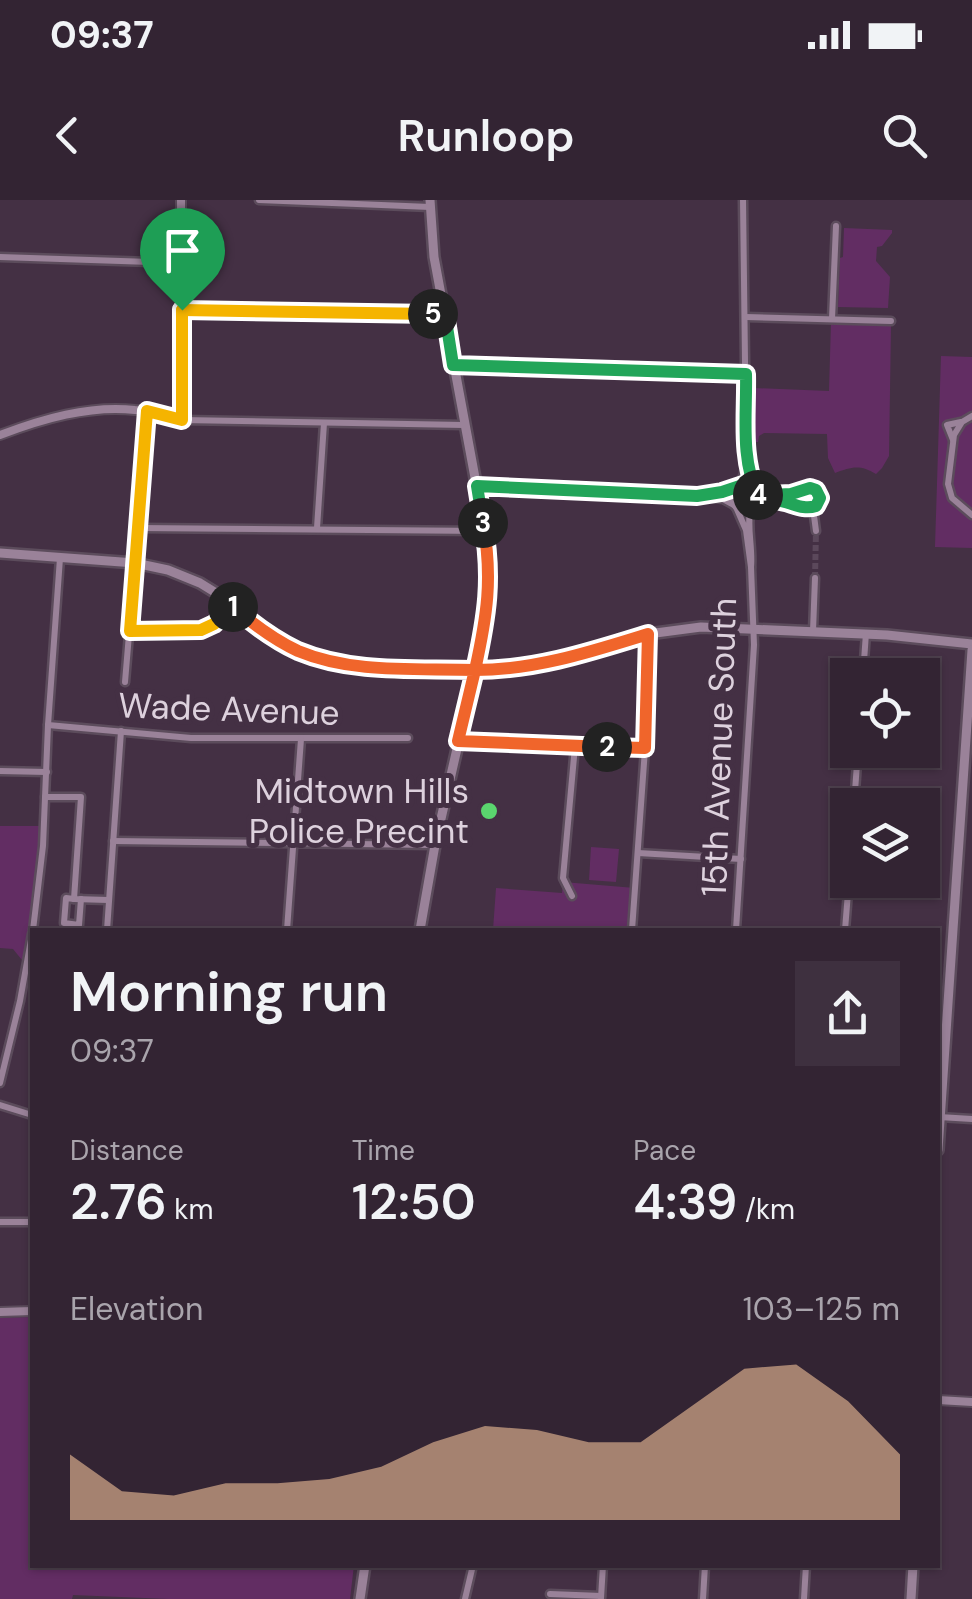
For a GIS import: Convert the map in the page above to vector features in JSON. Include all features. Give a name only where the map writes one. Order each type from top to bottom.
[{"type":"main road","points":[[420,928],[489,592],[485,531],[434,257],[430,204]]},
{"type":"main road","points":[[0,553],[136,563],[168,570],[200,583],[275,639],[299,651],[370,668],[518,669],[648,634],[701,628],[866,633],[950,640],[972,647],[940,1103]]},
{"type":"main road","points":[[965,756],[972,746]]},
{"type":"main road","points":[[360,1599],[365,1568]]},
{"type":"main road","points":[[911,1599],[913,1568]]},
{"type":"street","points":[[180,200],[182,420]]},
{"type":"street","points":[[259,200],[430,204]]},
{"type":"street","points":[[735,506],[732,494],[744,476],[746,442],[743,200]]},
{"type":"street","points":[[832,320],[836,226]]},
{"type":"street","points":[[0,257],[182,263]]},
{"type":"street","points":[[182,310],[445,314]]},
{"type":"street","points":[[746,317],[891,321]]},
{"type":"street","points":[[453,365],[746,374]]},
{"type":"street","points":[[0,435],[83,412],[131,409],[182,420],[464,425]]},
{"type":"street","points":[[125,682],[147,411]]},
{"type":"street","points":[[972,416],[962,422],[953,440],[949,492],[972,515]]},
{"type":"street","points":[[316,528],[324,423]]},
{"type":"street","points":[[746,442],[750,476],[758,499],[753,508]]},
{"type":"street","points":[[477,486],[697,496],[723,499],[744,511],[774,500],[809,508],[818,504],[820,498],[809,489],[784,496],[767,494],[748,485],[697,496]]},
{"type":"street","points":[[809,489],[799,498],[800,504],[809,508],[816,531]]},
{"type":"street","name":"15th Avenue South","points":[[735,506],[746,530],[754,628],[736,928]]},
{"type":"street","name":"15th Avenue South","points":[[751,567],[748,516],[753,508]]},
{"type":"street","points":[[138,528],[485,531]]},
{"type":"street","points":[[34,928],[60,558]]},
{"type":"street","points":[[813,631],[815,578]]},
{"type":"street","points":[[130,631],[201,630],[233,607]]},
{"type":"street","points":[[864,658],[866,633]]},
{"type":"street","points":[[632,928],[645,748],[648,634]]},
{"type":"street","name":"Wade Avenue","points":[[48,725],[191,738],[408,738]]},
{"type":"street","points":[[107,928],[121,731]]},
{"type":"street","points":[[287,928],[301,739]]},
{"type":"street","points":[[458,741],[645,748]]},
{"type":"street","points":[[572,896],[564,878],[575,746]]},
{"type":"street","points":[[0,772],[47,772]]},
{"type":"street","points":[[45,797],[81,797],[78,899],[108,900]]},
{"type":"street","points":[[113,841],[435,845]]},
{"type":"street","points":[[638,854],[741,858]]},
{"type":"street","points":[[845,928],[847,898]]},
{"type":"street","points":[[0,1083],[30,948]]},
{"type":"street","points":[[0,1105],[30,1113]]},
{"type":"street","points":[[940,1117],[972,1119]]},
{"type":"street","points":[[0,1222],[30,1222]]},
{"type":"street","points":[[0,1312],[30,1311]]},
{"type":"street","points":[[940,1400],[972,1402]]},
{"type":"street","points":[[466,1599],[472,1568]]},
{"type":"street","points":[[550,1594],[601,1598],[602,1568]]},
{"type":"street","points":[[703,1599],[705,1568]]},
{"type":"street","points":[[804,1599],[806,1568]]},
{"type":"shaded area","points":[[844,228],[892,230],[882,246],[877,247],[876,261],[890,277],[888,308],[838,307]]},
{"type":"shaded area","points":[[831,323],[891,325],[889,456],[876,474],[856,468],[835,473],[828,458],[827,434],[764,433],[758,442],[753,442],[753,388],[829,391]]},
{"type":"shaded area","points":[[941,356],[972,357],[972,548],[935,547]]},
{"type":"shaded area","points":[[0,826],[44,826],[28,961],[13,949],[0,948]]},
{"type":"shaded area","points":[[591,847],[619,849],[616,882],[589,880]]},
{"type":"shaded area","points":[[563,882],[635,888],[632,928],[493,928],[496,888],[562,893]]},
{"type":"shaded area","points":[[30,1317],[30,1568],[354,1568],[350,1599],[73,1595],[72,1599],[0,1599],[0,1318]]},
{"type":"tunnel","points":[[815,578],[816,531]]},
{"type":"place","name":"Midtown Hills Police Precint","points":[[489,811]]},
{"type":"route","points":[[182,310],[182,420],[147,411],[130,631],[201,630],[233,607],[275,639],[331,660],[370,668],[475,670],[458,741],[645,748],[648,634],[544,665],[475,670],[489,592],[486,537],[477,486],[697,496],[746,484],[751,486],[755,489],[760,492],[769,495],[784,496],[813,489],[819,502],[810,509],[780,500],[754,506],[758,496],[757,492],[755,489],[752,484],[750,476],[746,442],[746,374],[453,365],[445,314],[182,310]]}]
